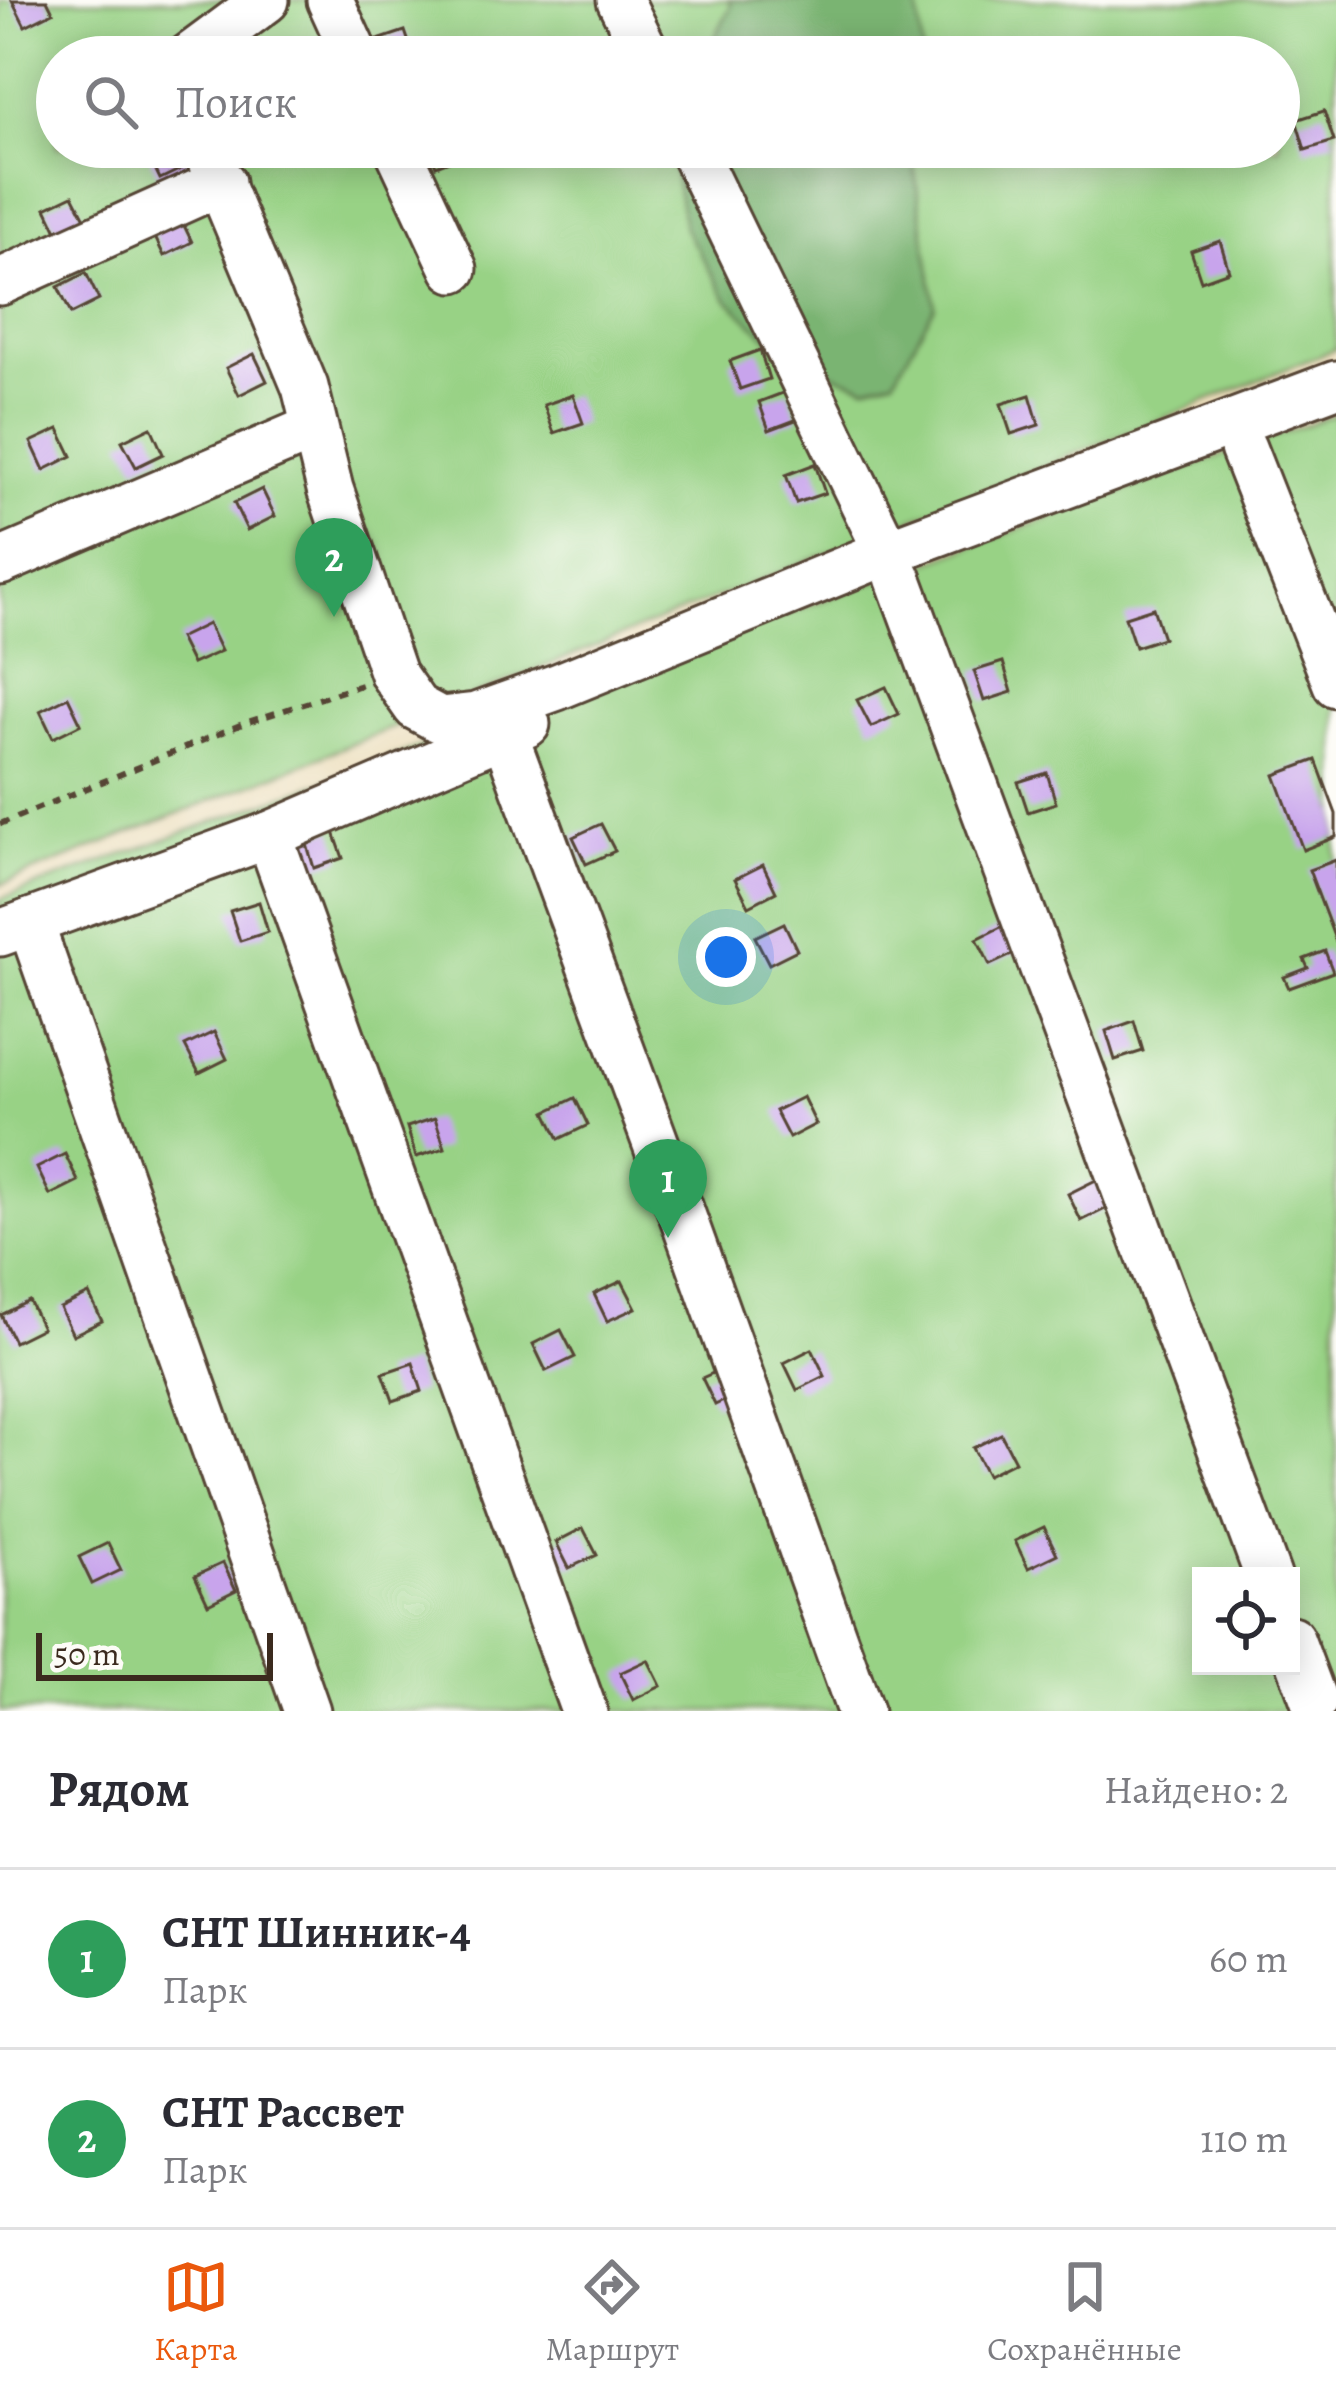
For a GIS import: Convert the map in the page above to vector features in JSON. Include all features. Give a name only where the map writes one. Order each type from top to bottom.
[{"type":"lane","points":[[217,36],[266,0]]},
{"type":"lane","points":[[330,0],[346,36]]},
{"type":"lane","points":[[620,0],[638,36]]},
{"type":"lane","points":[[0,282],[209,168]]},
{"type":"lane","points":[[215,168],[305,387],[330,489],[393,674],[416,707],[440,720],[476,716],[892,564],[1336,414]]},
{"type":"lane","points":[[408,168],[454,269]]},
{"type":"lane","points":[[701,168],[892,564],[1265,1567]]},
{"type":"lane","points":[[308,1711],[15,927],[268,836],[892,564],[1336,384]]},
{"type":"lane","points":[[0,562],[314,428]]},
{"type":"lane","points":[[1244,448],[1336,684]]},
{"type":"lane","points":[[504,734],[860,1711]]},
{"type":"lane","points":[[268,836],[584,1711]]},
{"type":"lane","points":[[1300,1665],[1313,1702]]},
{"type":"path","points":[[0,824],[245,723],[393,674]]},
{"type":"green space","points":[[0,0],[1336,0],[1336,349],[0,885]]},
{"type":"green space","points":[[729,0],[917,0],[921,36],[716,36],[731,6]]},
{"type":"green space","points":[[674,168],[914,168],[935,306],[894,379],[865,386],[785,355],[727,299],[684,227]]},
{"type":"green space","points":[[1336,414],[1336,1711],[0,1711],[0,899]]},
{"type":"building","points":[[12,0],[47,0],[53,12],[25,26]]},
{"type":"building","points":[[1324,111],[1334,141],[1305,150],[1300,119]]},
{"type":"building","points":[[155,168],[183,168],[160,179]]},
{"type":"building","points":[[73,195],[87,222],[59,235],[46,208]]},
{"type":"building","points":[[179,215],[192,242],[164,256],[151,229]]},
{"type":"building","points":[[1220,241],[1229,271],[1201,281],[1191,251]]},
{"type":"building","points":[[86,273],[99,300],[71,314],[58,287]]},
{"type":"building","points":[[760,350],[769,379],[740,389],[730,361]]},
{"type":"building","points":[[254,354],[267,381],[239,395],[226,368]]},
{"type":"building","points":[[788,391],[798,419],[769,430],[759,402]]},
{"type":"building","points":[[573,395],[583,423],[554,433],[544,405]]},
{"type":"building","points":[[1030,395],[1039,425],[1011,434],[1001,404]]},
{"type":"building","points":[[151,427],[163,454],[136,467],[122,441]]},
{"type":"building","points":[[59,429],[72,456],[44,470],[31,442]]},
{"type":"building","points":[[815,464],[825,493],[796,503],[786,475]]},
{"type":"building","points":[[262,489],[275,516],[247,530],[234,503]]},
{"type":"building","points":[[1153,608],[1163,638],[1135,647],[1125,617]]},
{"type":"building","points":[[208,624],[221,651],[192,664],[179,638]]},
{"type":"building","points":[[1003,662],[1012,692],[984,701],[974,671]]},
{"type":"building","points":[[886,687],[899,714],[871,727],[857,700]]},
{"type":"building","points":[[68,697],[81,724],[53,738],[40,711]]},
{"type":"building","points":[[1316,760],[1336,814],[1336,837],[1303,850],[1275,775]]},
{"type":"building","points":[[1047,773],[1056,803],[1028,812],[1018,782]]},
{"type":"building","points":[[601,824],[615,851],[586,864],[573,837]]},
{"type":"building","points":[[333,829],[343,858],[314,868],[305,838]]},
{"type":"building","points":[[1336,860],[1336,942],[1309,870]]},
{"type":"building","points":[[763,865],[776,892],[749,906],[735,879]]},
{"type":"building","points":[[259,902],[268,932],[240,941],[230,911]]},
{"type":"building","points":[[784,923],[797,950],[769,964],[755,937]]},
{"type":"building","points":[[1005,925],[1018,952],[990,965],[977,939]]},
{"type":"building","points":[[1325,951],[1333,972],[1289,988],[1284,977],[1308,968],[1304,959]]},
{"type":"building","points":[[1134,1021],[1143,1051],[1115,1060],[1106,1031]]},
{"type":"building","points":[[214,1032],[227,1059],[199,1073],[185,1046]]},
{"type":"building","points":[[803,1097],[816,1124],[789,1138],[775,1111]]},
{"type":"building","points":[[575,1098],[588,1125],[559,1139],[546,1112]]},
{"type":"building","points":[[435,1118],[445,1148],[416,1157],[407,1127]]},
{"type":"building","points":[[65,1154],[78,1181],[50,1195],[37,1168]]},
{"type":"building","points":[[1096,1180],[1109,1207],[1081,1221],[1068,1194]]},
{"type":"building","points":[[622,1281],[636,1308],[607,1321],[594,1294]]},
{"type":"building","points":[[89,1294],[102,1321],[73,1335],[60,1308]]},
{"type":"building","points":[[29,1301],[42,1328],[14,1342],[1,1315]]},
{"type":"building","points":[[561,1330],[575,1357],[546,1371],[533,1344]]},
{"type":"building","points":[[812,1349],[825,1376],[797,1390],[784,1363]]},
{"type":"building","points":[[413,1363],[422,1391],[393,1401],[383,1373]]},
{"type":"building","points":[[731,1365],[744,1391],[715,1405],[702,1378]]},
{"type":"building","points":[[1001,1434],[1015,1461],[987,1475],[973,1448]]},
{"type":"building","points":[[1044,1527],[1057,1554],[1028,1568],[1015,1541]]},
{"type":"building","points":[[583,1528],[597,1555],[569,1568],[556,1542]]},
{"type":"building","points":[[108,1543],[121,1570],[92,1584],[79,1557]]},
{"type":"building","points":[[223,1563],[236,1590],[208,1604],[195,1576]]},
{"type":"building","points":[[648,1660],[661,1686],[633,1700],[620,1673]]},
{"type":"place","name":"СНТ Рассвет","points":[[334,617]]},
{"type":"place","name":"СНТ Шинник-4","points":[[668,1238]]}]
